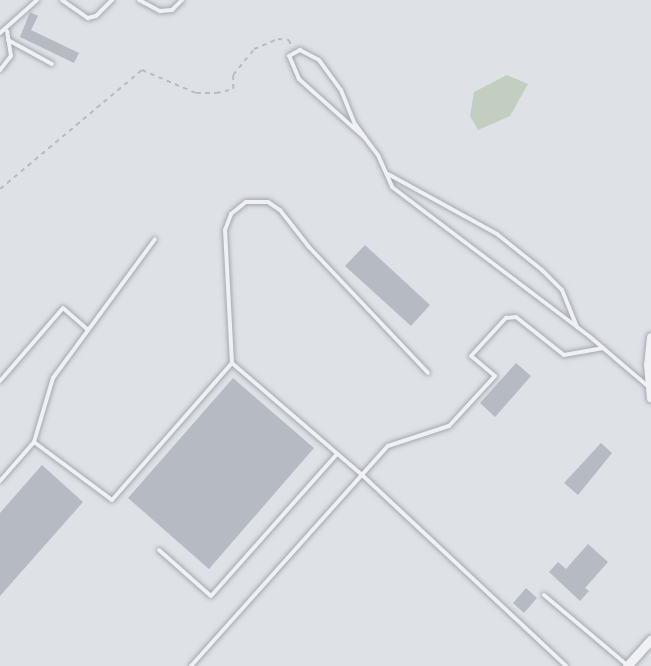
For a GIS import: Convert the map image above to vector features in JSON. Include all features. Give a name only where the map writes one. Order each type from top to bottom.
[{"type":"street","points":[[650,393],[651,337]]},
{"type":"street","points":[[627,666],[651,639]]},
{"type":"lane","points":[[0,33],[7,31],[37,0]]},
{"type":"lane","points":[[62,0],[88,18],[96,16],[112,0]]},
{"type":"lane","points":[[139,0],[160,11],[172,10],[182,0]]},
{"type":"lane","points":[[0,70],[11,56],[7,31]]},
{"type":"lane","points":[[8,40],[52,64]]},
{"type":"lane","points":[[365,138],[299,79],[291,66],[290,56],[300,50],[319,60],[341,90],[392,187],[603,348],[650,393]]},
{"type":"lane","points":[[386,173],[497,234],[542,270],[562,290],[577,328]]},
{"type":"lane","points":[[34,442],[112,500],[232,363],[225,231],[231,214],[246,202],[268,202],[280,210],[309,247],[428,373]]},
{"type":"lane","points":[[0,481],[34,442],[53,378],[155,239]]},
{"type":"lane","points":[[0,381],[63,308],[88,330]]},
{"type":"lane","points":[[191,666],[388,446],[449,426],[495,376],[471,356],[506,318],[516,317],[564,355],[603,348]]},
{"type":"lane","points":[[232,363],[361,474],[566,666]]},
{"type":"lane","points":[[159,550],[211,596],[337,454]]},
{"type":"lane","points":[[544,595],[627,666]]},
{"type":"path","points":[[0,189],[142,70],[196,93],[216,93],[233,89],[233,75],[254,49],[278,39],[289,40],[295,53]]},
{"type":"green space","points":[[507,75],[528,84],[510,116],[478,130],[470,116],[474,92]]},
{"type":"building","points":[[30,12],[38,16],[31,30],[79,53],[74,63],[20,37]]},
{"type":"building","points":[[365,245],[430,305],[411,326],[345,266]]},
{"type":"building","points":[[516,363],[531,376],[495,417],[480,403]]},
{"type":"building","points":[[233,378],[314,448],[209,569],[128,498]]},
{"type":"building","points":[[601,443],[612,453],[578,495],[564,483]]},
{"type":"building","points":[[42,465],[83,502],[0,596],[0,513]]},
{"type":"building","points":[[588,544],[608,562],[585,588],[589,591],[580,601],[549,572],[558,562],[566,569]]},
{"type":"building","points":[[526,588],[537,598],[524,613],[513,603]]}]
